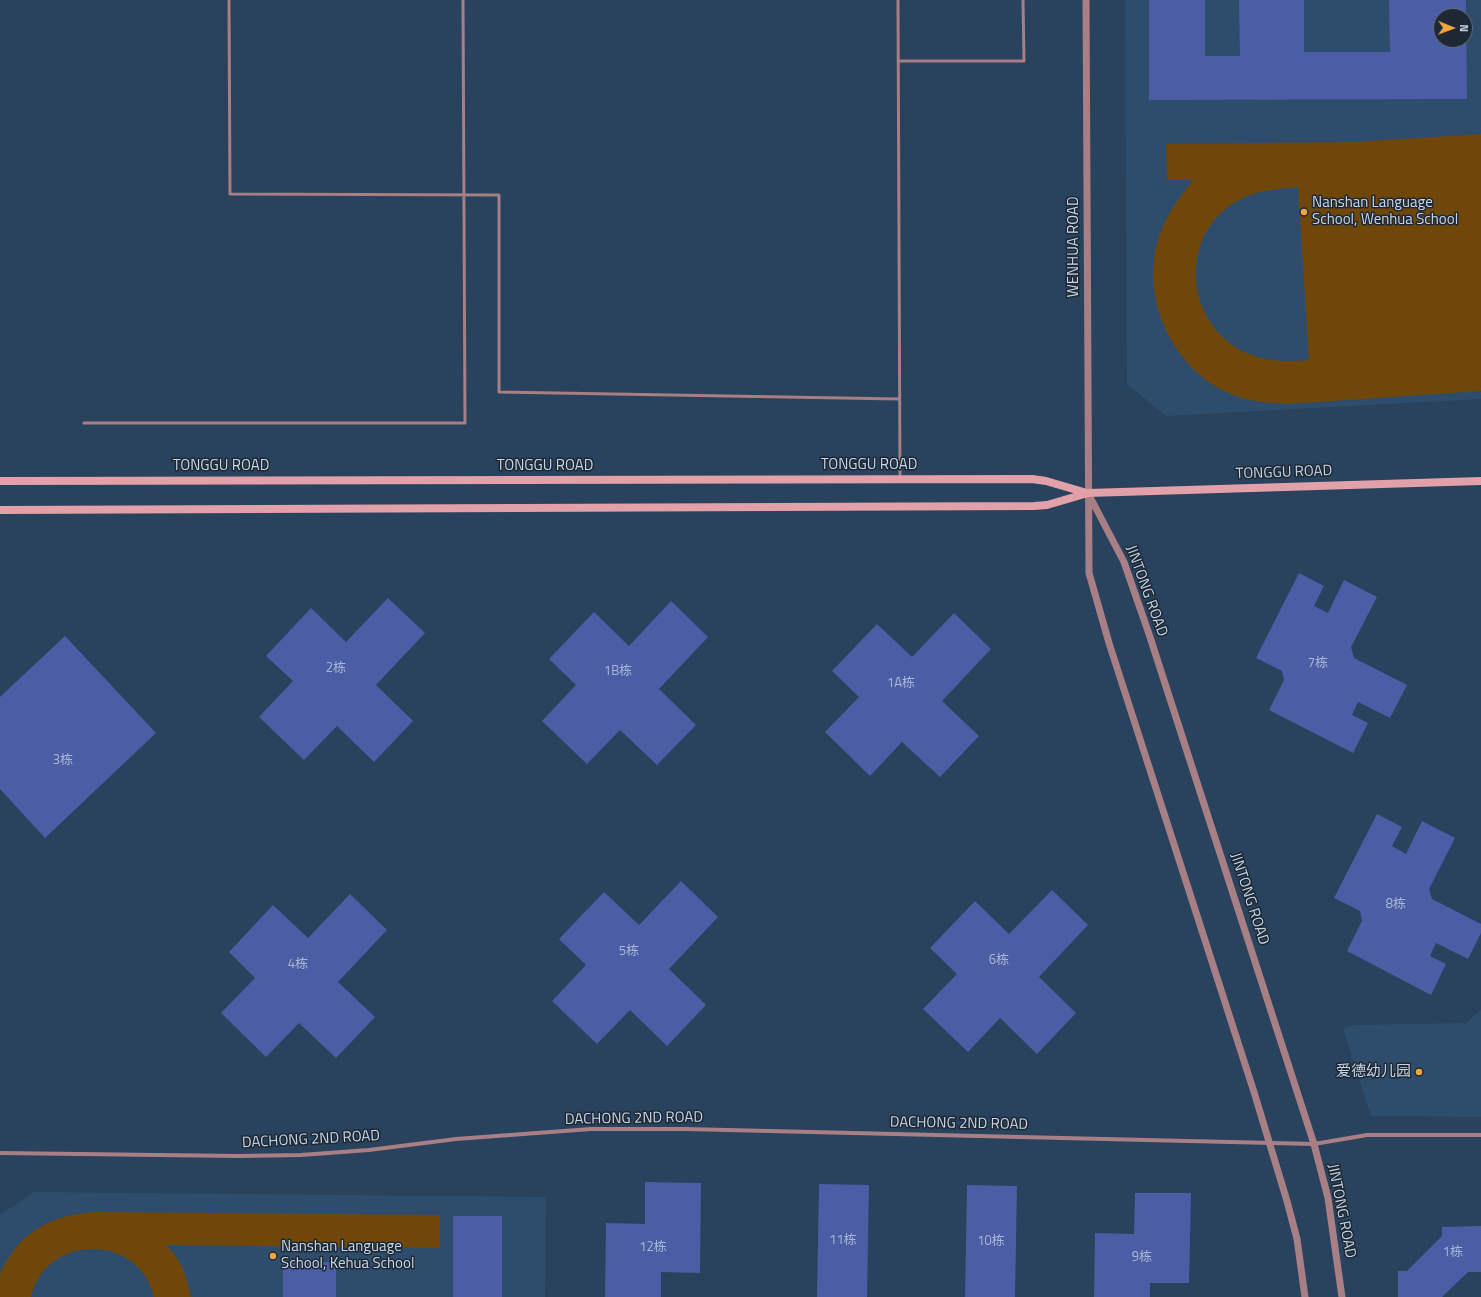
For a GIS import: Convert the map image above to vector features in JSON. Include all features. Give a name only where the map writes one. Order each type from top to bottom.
[{"type":"main road","name":"TONGGU ROAD","points":[[0,481],[1032,479],[1046,481],[1088,493]]},
{"type":"main road","name":"TONGGU ROAD","points":[[0,510],[1034,506],[1047,505],[1088,493],[1481,481]]},
{"type":"street","name":"WENHUA ROAD","points":[[1086,0],[1088,493]]},
{"type":"street","points":[[1088,493],[1089,573],[1109,643],[1270,1143],[1297,1239],[1305,1297]]},
{"type":"street","name":"JINTONG ROAD","points":[[1088,493],[1127,570],[1154,648],[1314,1144],[1328,1198],[1342,1297]]},
{"type":"street","name":"DACHONG 2ND ROAD","points":[[0,1153],[238,1156],[301,1154],[369,1150],[456,1139],[591,1129],[685,1129],[1314,1144],[1367,1135],[1481,1136]]},
{"type":"lane","points":[[229,0],[230,194],[499,195],[499,392],[899,399]]},
{"type":"lane","points":[[84,423],[465,423],[463,0]]},
{"type":"lane","points":[[898,0],[900,479]]},
{"type":"lane","points":[[898,61],[1024,61],[1024,0]]},
{"type":"shaded area","name":"Nanshan Language School, Wenhua School","points":[[1125,0],[1481,0],[1481,399],[1166,416],[1127,384]]},
{"type":"shaded area","points":[[1481,134],[1481,391],[1287,404],[1245,399],[1216,387],[1196,372],[1179,353],[1166,331],[1158,308],[1154,283],[1154,258],[1160,234],[1170,212],[1193,180],[1167,180],[1166,144],[1355,142]],"holes":[[[1298,187],[1309,360],[1279,361],[1263,359],[1249,354],[1227,341],[1211,323],[1201,302],[1196,280],[1197,257],[1205,235],[1219,215],[1239,200],[1253,194],[1268,190]]]},
{"type":"shaded area","name":"爱德幼儿园","points":[[1481,1010],[1481,1117],[1371,1116],[1343,1029],[1354,1025],[1466,1023]]},
{"type":"shaded area","name":"Nanshan Language School, Kehua School","points":[[34,1192],[546,1197],[545,1297],[0,1297],[0,1215]]},
{"type":"shaded area","points":[[96,1212],[440,1215],[440,1248],[166,1245],[183,1269],[191,1297],[154,1297],[145,1276],[131,1261],[113,1252],[92,1249],[72,1252],[54,1261],[40,1276],[31,1297],[0,1297],[1,1270],[18,1245],[27,1236],[47,1223],[71,1215]]},
{"type":"building","points":[[1149,0],[1205,0],[1205,56],[1240,56],[1239,0],[1304,0],[1304,52],[1390,52],[1389,0],[1466,0],[1466,8],[1433,8],[1433,48],[1466,48],[1467,99],[1149,100]]},
{"type":"building","points":[[1299,573],[1324,586],[1314,606],[1328,613],[1344,580],[1377,597],[1351,647],[1354,658],[1407,685],[1390,718],[1358,702],[1352,715],[1368,723],[1353,753],[1269,710],[1284,680],[1282,671],[1256,658]]},
{"type":"building","points":[[388,598],[425,633],[376,685],[413,721],[374,762],[337,726],[304,760],[259,717],[293,681],[266,656],[311,608],[346,642]]},
{"type":"building","points":[[671,601],[708,637],[659,689],[696,725],[657,765],[620,730],[587,764],[542,721],[576,685],[549,659],[594,612],[629,646]]},
{"type":"building","points":[[954,613],[991,649],[942,701],[979,736],[940,777],[902,742],[870,776],[825,732],[859,697],[832,671],[877,624],[912,657]]},
{"type":"building","points":[[65,636],[156,733],[45,838],[0,789],[0,697]]},
{"type":"building","points":[[1377,814],[1402,827],[1392,846],[1406,854],[1422,821],[1455,838],[1429,889],[1432,899],[1481,924],[1481,933],[1468,959],[1436,943],[1430,956],[1446,964],[1431,995],[1347,951],[1362,921],[1360,911],[1334,898]]},
{"type":"building","points":[[681,881],[718,917],[669,969],[706,1005],[667,1046],[630,1010],[597,1044],[552,1001],[586,965],[559,939],[604,892],[639,925]]},
{"type":"building","points":[[1052,890],[1088,925],[1039,977],[1076,1013],[1037,1054],[1000,1018],[968,1052],[923,1009],[957,974],[930,948],[975,901],[1009,934]]},
{"type":"building","points":[[350,894],[387,930],[338,982],[375,1017],[336,1058],[299,1023],[266,1057],[221,1013],[255,978],[229,952],[273,905],[308,938]]},
{"type":"building","points":[[645,1182],[701,1183],[700,1273],[661,1272],[661,1297],[605,1297],[606,1223],[645,1224]]},
{"type":"building","points":[[819,1184],[869,1185],[867,1297],[817,1297]]},
{"type":"building","points":[[967,1185],[1017,1186],[1015,1297],[965,1297]]},
{"type":"building","points":[[1135,1193],[1191,1193],[1189,1283],[1150,1283],[1150,1297],[1094,1297],[1095,1233],[1134,1234]]},
{"type":"building","points":[[453,1216],[502,1216],[502,1297],[453,1297]]},
{"type":"building","points":[[1481,1226],[1481,1272],[1468,1272],[1442,1297],[1398,1297],[1398,1271],[1407,1271],[1442,1236],[1442,1227]]},
{"type":"building","points":[[283,1262],[336,1262],[336,1297],[283,1297]]},
{"type":"place","name":"Nanshan Language School, Wenhua School","points":[[1304,212]]},
{"type":"place","name":"爱德幼儿园","points":[[1419,1072]]},
{"type":"place","name":"Nanshan Language School, Kehua School","points":[[273,1256]]}]
